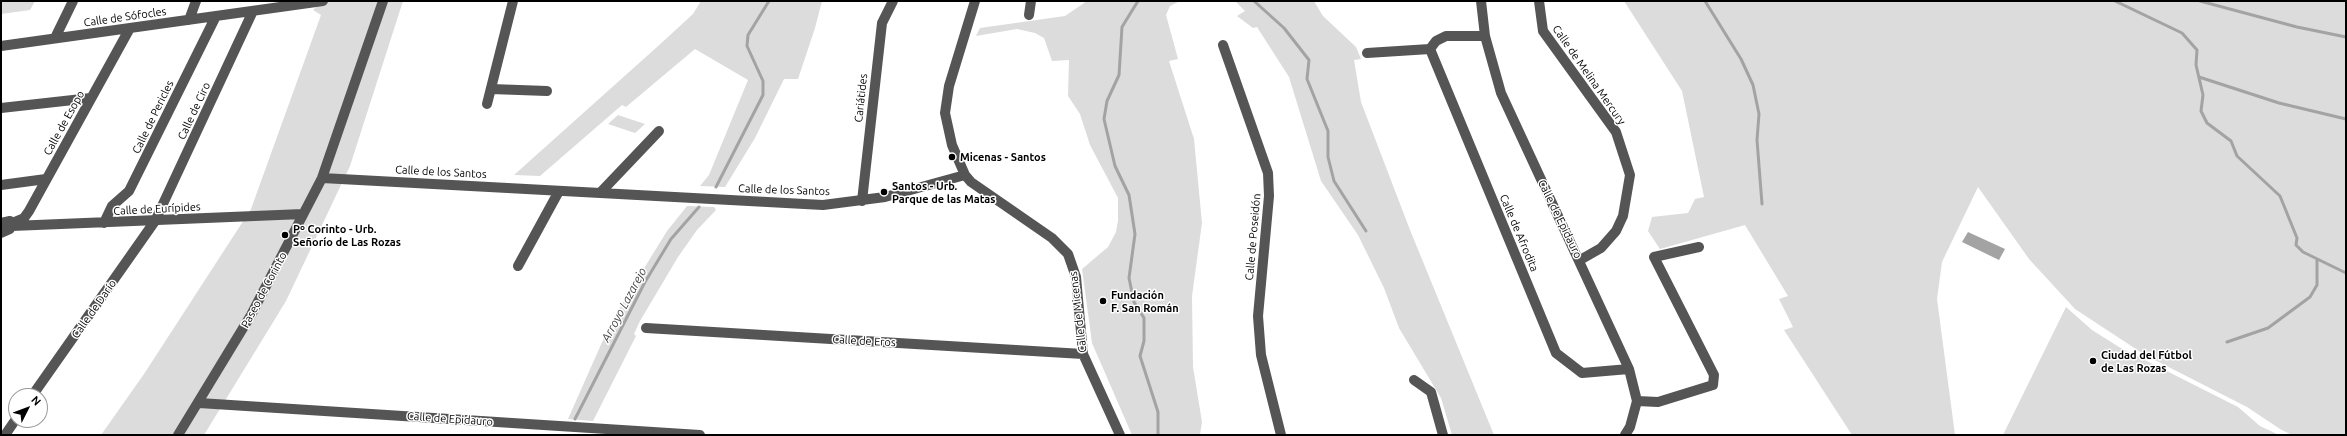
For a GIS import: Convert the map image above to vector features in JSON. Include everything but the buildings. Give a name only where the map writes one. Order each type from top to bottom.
[{"type":"street","points":[[54,38],[74,1]]},
{"type":"street","points":[[189,20],[196,1]]},
{"type":"street","name":"Calle de Sófocles","points":[[1,46],[323,1]]},
{"type":"street","name":"Paseo de Corinto","points":[[178,435],[199,403],[251,315],[322,178],[383,1]]},
{"type":"street","points":[[487,104],[513,1]]},
{"type":"street","name":"Cariátides","points":[[862,201],[882,23],[893,1]]},
{"type":"street","name":"Calle de Micenas","points":[[975,1],[949,86],[945,113],[952,145],[965,176],[978,189],[1052,238],[1068,254],[1076,277],[1082,354],[1120,435]]},
{"type":"street","points":[[1028,15],[1031,1]]},
{"type":"street","name":"Calle de Melina Mercury","points":[[1539,1],[1543,31],[1616,132],[1630,175],[1623,216],[1616,231],[1601,248],[1580,260]]},
{"type":"street","name":"Calle de Epidauro","points":[[1478,2],[1484,36],[1500,93],[1580,260],[1629,369],[1637,401],[1630,427],[1625,435]]},
{"type":"street","name":"Calle de Ciro","points":[[155,221],[253,11]]},
{"type":"street","name":"Calle de Pericles","points":[[104,223],[112,206],[130,191],[216,16]]},
{"type":"street","name":"Calle de Esopo","points":[[1,233],[24,218],[130,28]]},
{"type":"street","points":[[1367,53],[1430,49],[1436,41],[1446,36],[1484,36]]},
{"type":"street","name":"Calle de Poseidón","points":[[1223,45],[1268,173],[1270,196],[1258,316],[1261,355],[1281,435]]},
{"type":"street","name":"Calle de Afrodita","points":[[1430,49],[1556,353],[1582,373],[1629,369]]},
{"type":"street","points":[[491,89],[546,90]]},
{"type":"street","points":[[1,108],[91,98]]},
{"type":"street","points":[[600,193],[659,131]]},
{"type":"street","name":"Calle de los Santos","points":[[322,178],[823,205],[862,201],[965,176]]},
{"type":"street","points":[[1,185],[46,179]]},
{"type":"street","points":[[518,266],[560,191]]},
{"type":"street","name":"Calle de Eurípides","points":[[1,223],[12,225],[104,223],[303,214]]},
{"type":"street","name":"Calle de Darío","points":[[38,388],[155,221]]},
{"type":"street","points":[[1637,401],[1658,402],[1713,385],[1714,375],[1654,257],[1699,248]]},
{"type":"street","name":"Calle de Eros","points":[[646,328],[1082,354]]},
{"type":"street","points":[[1414,380],[1431,392],[1443,435]]},
{"type":"street","name":"Calle de Epidauro","points":[[199,403],[700,435]]},
{"type":"shaded area","points":[[1,1],[35,1],[30,10],[1,14]]},
{"type":"shaded area","points":[[323,1],[403,1],[350,166],[286,301],[204,435],[101,435],[144,374],[251,209],[321,15],[313,10]]},
{"type":"shaded area","points":[[701,1],[822,1],[815,28],[798,79],[784,79],[755,138],[725,187],[700,186],[709,175],[748,80],[695,49],[626,107],[622,105],[540,176],[514,175],[693,14]]},
{"type":"shaded area","points":[[1087,1],[1180,1],[1170,6],[1166,15],[1178,59],[1169,61],[1194,139],[1202,223],[1192,296],[1193,367],[1202,422],[1200,435],[1132,435],[1092,343],[1082,269],[1108,247],[1116,232],[1118,221],[1118,198],[1090,145],[1080,114],[1068,96],[1069,60],[1052,61],[1044,38],[1035,33],[1017,29],[976,36],[980,28],[1065,16]]},
{"type":"shaded area","points":[[1235,1],[1314,1],[1323,16],[1356,47],[1361,59],[1354,60],[1361,102],[1410,230],[1494,435],[1452,435],[1441,398],[1399,328],[1384,288],[1358,235],[1321,181],[1289,77],[1257,27],[1253,28],[1237,16],[1245,11]]},
{"type":"shaded area","points":[[1624,1],[2346,1],[2346,435],[2292,435],[2280,429],[2247,407],[2145,355],[2075,309],[2029,259],[1978,187],[1942,262],[1937,299],[1955,435],[1852,435],[1784,330],[1793,327],[1779,299],[1788,296],[1745,225],[1660,249],[1648,231],[1652,217],[1688,213],[1695,199],[1704,197],[1682,91]]},
{"type":"shaded area","points":[[618,115],[645,124],[635,133],[608,124]]},
{"type":"shaded area","points":[[687,206],[714,207],[716,210],[697,230],[678,257],[640,321],[634,334],[636,336],[593,421],[568,419],[611,322],[667,231]]},
{"type":"shaded area","points":[[1968,232],[2005,249],[1999,260],[1962,242]]},
{"type":"shaded area","name":"Ciudad del Fútbol de Las Rozas","points":[[2066,307],[2092,330],[2119,347],[2238,407],[2260,426],[2279,435],[2003,435]]},
{"type":"waterway","name":"Arroyo Lazarejo","points":[[716,187],[763,95],[763,81],[747,46],[748,35],[769,1]]},
{"type":"waterway","points":[[1138,1],[1122,27],[1119,75],[1107,101],[1104,119],[1115,166],[1129,195],[1135,234],[1129,278],[1134,302],[1144,318],[1144,341],[1140,356],[1158,412],[1158,435]]},
{"type":"waterway","points":[[1254,1],[1284,28],[1309,60],[1307,79],[1328,131],[1328,157],[1334,181],[1366,231]]},
{"type":"waterway","points":[[1705,1],[1741,59],[1753,85],[1759,114],[1757,140],[1762,204]]},
{"type":"waterway","points":[[2115,1],[2182,33],[2197,50],[2196,65],[2203,95],[2201,111],[2207,123],[2231,141],[2237,156],[2280,196],[2297,238],[2296,245],[2303,252],[2346,273]]},
{"type":"waterway","points":[[2200,1],[2297,27],[2346,37]]},
{"type":"waterway","points":[[2199,77],[2279,103],[2346,119]]},
{"type":"waterway","name":"Arroyo Lazarejo","points":[[575,419],[645,282],[671,239],[699,207]]},
{"type":"waterway","points":[[2227,342],[2268,328],[2310,297],[2317,285],[2317,259]]},
{"type":"place","name":"Micenas - Santos","points":[[952,157]]},
{"type":"place","name":"Santos - Urb. Parque de las Matas","points":[[884,192]]},
{"type":"place","name":"Pº Corinto - Urb. Señorío de Las Rozas","points":[[285,235]]},
{"type":"place","name":"Fundación F. San Román","points":[[1103,301]]},
{"type":"place","name":"Ciudad del Fútbol de Las Rozas","points":[[2093,361]]}]
